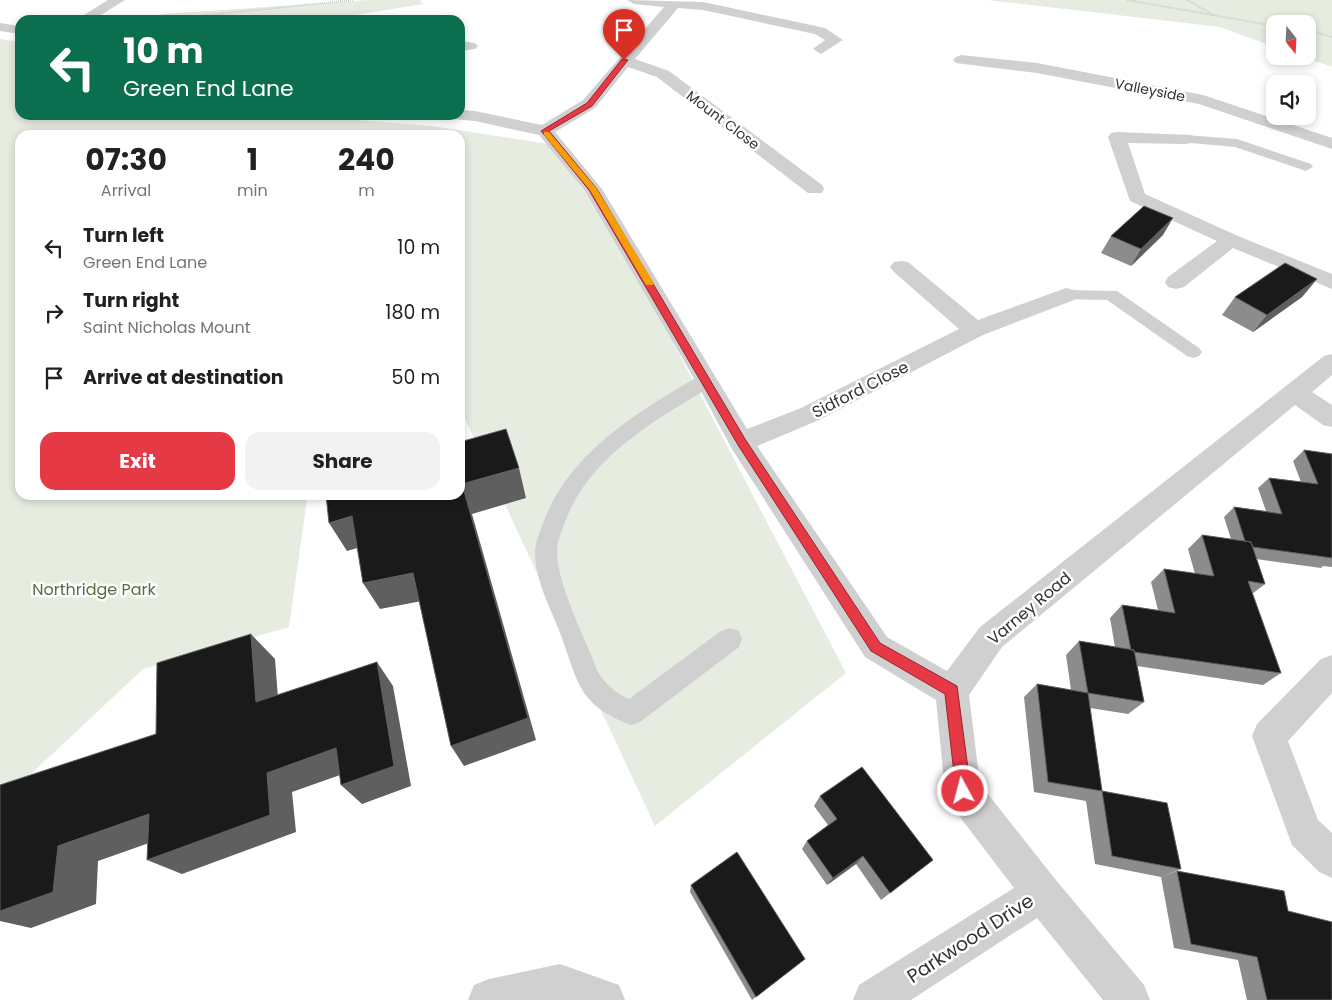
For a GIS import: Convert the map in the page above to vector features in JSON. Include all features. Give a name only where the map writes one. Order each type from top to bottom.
[{"type":"street","points":[[92,15],[118,0]]},
{"type":"street","points":[[634,0],[673,5],[703,6],[820,31],[836,40],[821,49]]},
{"type":"street","points":[[545,131],[589,104],[624,60],[673,5]]},
{"type":"street","points":[[0,27],[15,29]]},
{"type":"street","name":"Mount Close","points":[[624,60],[663,74],[815,189]]},
{"type":"street","name":"Valleyside","points":[[961,60],[1037,68],[1203,100],[1332,144]]},
{"type":"street","points":[[465,115],[545,131],[593,189],[742,442],[876,647],[952,691],[963,791],[1128,1000]]},
{"type":"street","points":[[1185,139],[1117,137],[1137,197],[1231,240],[1332,282]]},
{"type":"street","points":[[1176,282],[1231,240]]},
{"type":"street","points":[[901,267],[975,330]]},
{"type":"street","name":"Sidford Close","points":[[742,442],[810,414],[975,330],[1066,296]]},
{"type":"street","name":"Varney Road","points":[[952,691],[991,637],[1296,393],[1332,362]]},
{"type":"street","points":[[1296,393],[1332,418]]},
{"type":"street","points":[[1332,670],[1269,736],[1305,832],[1332,859]]},
{"type":"street","name":"Parkwood Drive","points":[[874,1000],[1041,892]]},
{"type":"street","points":[[489,1000],[560,984],[604,1000]]},
{"type":"lane","points":[[1185,139],[1237,143],[1306,167]]},
{"type":"lane","points":[[1066,296],[1111,295],[1193,352]]},
{"type":"lane","points":[[707,380],[627,430],[584,472],[556,510],[546,552],[555,591],[576,642],[588,682],[610,704],[631,713],[730,639]]},
{"type":"path","points":[[208,15],[353,0]]},
{"type":"path","points":[[1127,0],[1266,25]]},
{"type":"path","points":[[1187,0],[1216,17]]},
{"type":"path","points":[[1316,33],[1332,38]]},
{"type":"green space","points":[[369,0],[420,0],[423,4],[355,15],[160,15]]},
{"type":"green space","points":[[987,0],[1332,0],[1332,67],[1316,61],[1316,15],[1266,15],[1266,44],[1220,27]]},
{"type":"green space","name":"Northridge Park","points":[[0,39],[15,41],[15,120],[358,120],[458,130],[15,130],[15,500],[307,500],[289,627],[143,669],[0,803]]},
{"type":"green space","points":[[465,131],[549,144],[615,232],[846,673],[655,826],[465,419]]},
{"type":"building","points":[[1144,206],[1173,218],[1141,249],[1111,236]]},
{"type":"building","points":[[1285,263],[1317,279],[1267,315],[1235,297]]},
{"type":"building","points":[[506,429],[519,468],[465,483],[465,441]]},
{"type":"building","points":[[1304,450],[1332,454],[1332,558],[1253,547],[1251,542],[1245,541],[1234,507],[1282,514],[1269,478],[1318,484]]},
{"type":"building","points":[[465,495],[528,718],[451,746],[413,573],[363,583],[352,516],[329,523],[327,500],[465,500]]},
{"type":"building","points":[[1202,535],[1251,542],[1265,584],[1248,581],[1281,673],[1134,652],[1134,650],[1131,650],[1122,605],[1175,613],[1164,569],[1214,576]]},
{"type":"building","points":[[251,634],[256,702],[377,662],[394,766],[341,785],[336,748],[267,773],[270,815],[147,860],[149,814],[58,846],[53,892],[0,911],[0,785],[156,734],[157,663]]},
{"type":"building","points":[[1079,641],[1134,650],[1144,702],[1088,693]]},
{"type":"building","points":[[1037,684],[1088,693],[1102,791],[1048,782]]},
{"type":"building","points":[[862,767],[933,860],[890,893],[863,856],[833,878],[807,841],[837,819],[820,796]]},
{"type":"building","points":[[1102,791],[1167,803],[1181,869],[1112,856]]},
{"type":"building","points":[[737,852],[805,959],[756,997],[691,885]]},
{"type":"building","points":[[1177,871],[1284,891],[1288,911],[1332,922],[1332,1000],[1267,1000],[1257,957],[1191,944]]},
{"type":"slow traffic","points":[[547,133],[593,189],[649,283]]},
{"type":"route","points":[[624,60],[589,104],[545,131],[593,189],[742,442],[876,647],[952,691],[963,791]]}]
